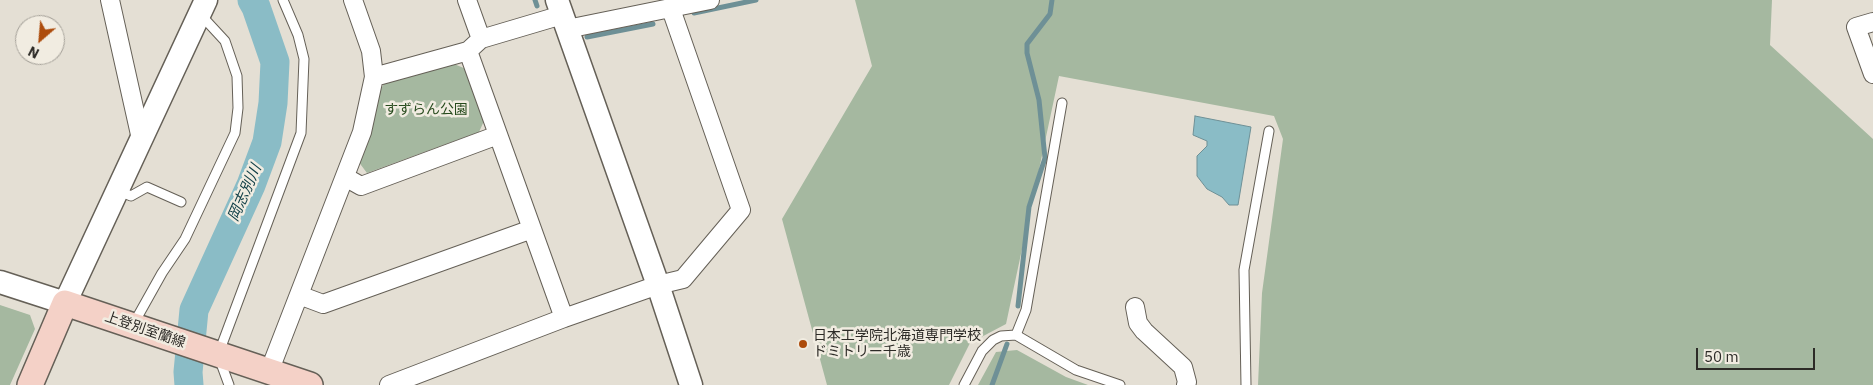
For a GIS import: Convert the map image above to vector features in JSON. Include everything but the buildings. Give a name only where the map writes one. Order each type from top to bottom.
[{"type":"main road","name":"上登別室蘭線","points":[[65,303],[310,385]]},
{"type":"main road","points":[[30,385],[65,303]]},
{"type":"street","points":[[110,0],[141,139]]},
{"type":"street","points":[[269,372],[362,132],[374,77],[371,51],[353,0]]},
{"type":"street","points":[[467,0],[474,45],[498,135],[564,318]]},
{"type":"street","points":[[374,77],[562,15],[671,9],[710,0]]},
{"type":"street","points":[[0,282],[65,303],[204,5]]},
{"type":"street","points":[[389,385],[564,318],[683,279],[741,210],[671,9]]},
{"type":"street","points":[[562,15],[658,286],[690,385]]},
{"type":"street","points":[[1873,22],[1856,27],[1873,74]]},
{"type":"street","points":[[345,177],[361,186],[498,135]]},
{"type":"street","points":[[299,295],[323,304],[532,229]]},
{"type":"street","points":[[1134,307],[1138,323],[1144,331],[1183,367],[1186,385]]},
{"type":"lane","points":[[229,385],[214,353],[301,133],[304,60],[298,35],[283,0]]},
{"type":"lane","points":[[140,329],[162,273],[185,238],[235,133],[238,108],[237,76],[225,41],[204,5]]},
{"type":"lane","points":[[1016,334],[1026,310],[1062,103]]},
{"type":"lane","points":[[1246,385],[1244,270],[1269,131]]},
{"type":"lane","points":[[117,190],[131,196],[147,187],[181,202]]},
{"type":"lane","points":[[964,385],[982,351],[993,340],[1001,336],[1016,334],[1076,370],[1120,385]]},
{"type":"green space","points":[[855,0],[1772,0],[1770,45],[1873,139],[1873,385],[1258,385],[1262,293],[1283,139],[1274,116],[1059,76],[1006,324],[970,343],[949,385],[827,385],[782,219],[872,66]]},
{"type":"green space","name":"すずらん公園","points":[[447,61],[466,69],[484,121],[479,132],[367,173],[358,161],[377,95],[384,84]]},
{"type":"green space","points":[[0,305],[30,315],[35,329],[10,385],[0,385]]},
{"type":"green space","points":[[1017,350],[1066,377],[1088,385],[978,385],[996,352]]},
{"type":"water","points":[[1195,116],[1251,127],[1238,205],[1229,205],[1222,197],[1207,189],[1197,176],[1197,156],[1207,146],[1207,141],[1193,135]]},
{"type":"waterway","name":"岡志別川","points":[[189,385],[188,372],[194,310],[251,185],[267,142],[273,103],[275,62],[252,0]]},
{"type":"waterway","points":[[535,0],[537,6]]},
{"type":"waterway","points":[[694,13],[756,0]]},
{"type":"waterway","points":[[1018,306],[1029,207],[1045,158],[1039,100],[1027,53],[1027,44],[1050,14],[1052,0]]},
{"type":"waterway","points":[[587,37],[653,24]]},
{"type":"waterway","points":[[992,385],[1007,344]]},
{"type":"place","name":"日本工学院北海道専門学校 ドミトリー千歳","points":[[803,344]]}]
